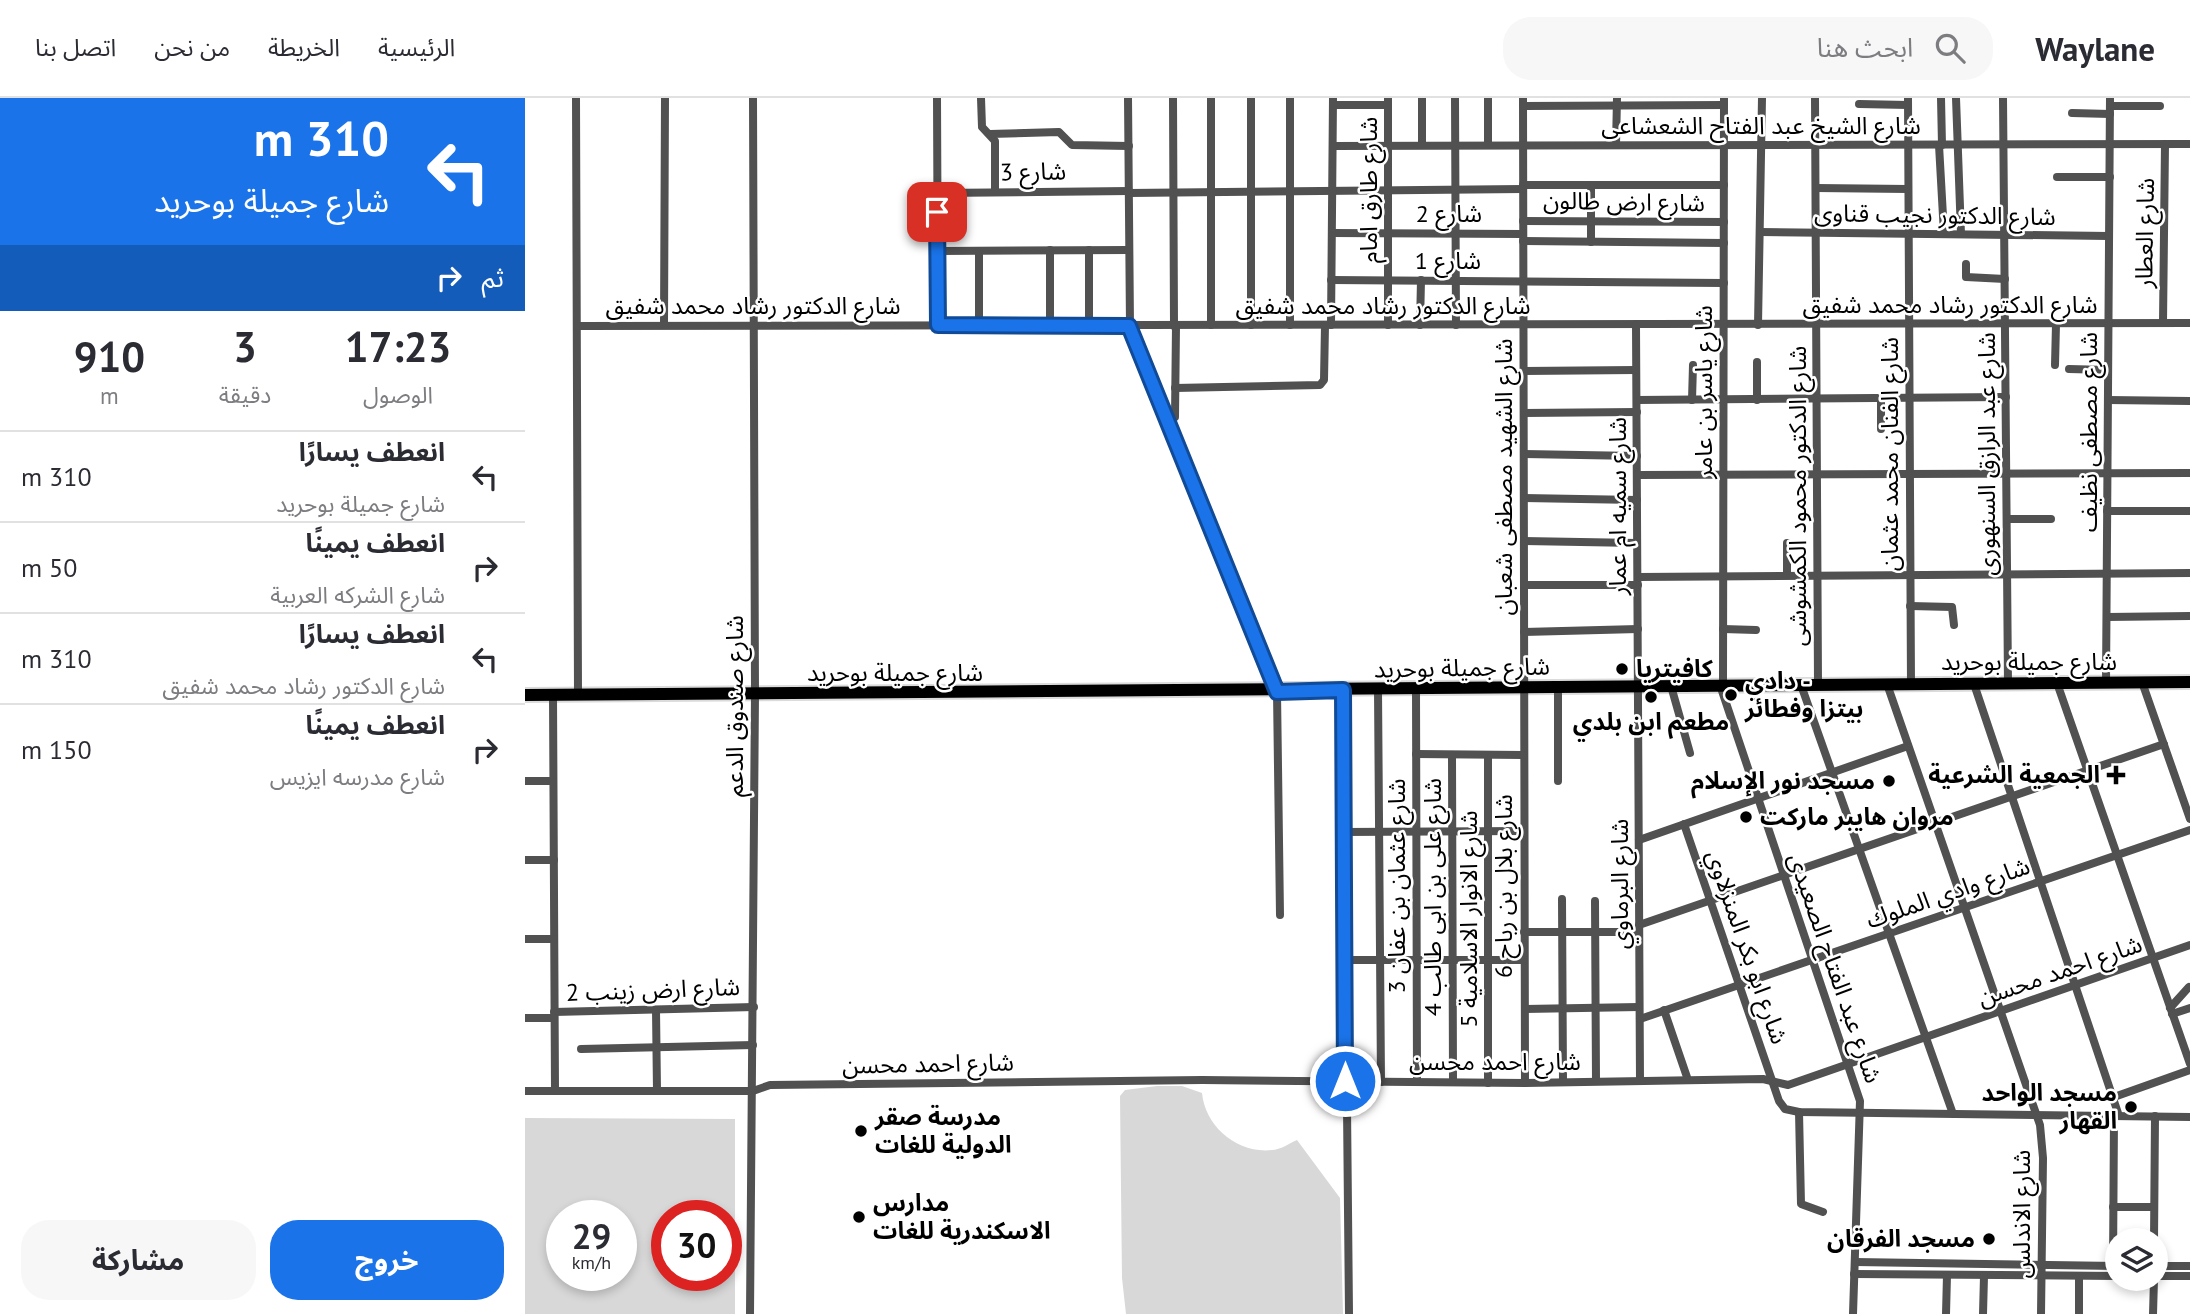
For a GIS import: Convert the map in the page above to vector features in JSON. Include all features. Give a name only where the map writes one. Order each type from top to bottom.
[{"type":"main road","name":"شارع جميلة بوحريد","points":[[525,695],[1277,692],[1721,685],[2190,682]]},
{"type":"street","points":[[576,98],[578,695]]},
{"type":"street","points":[[664,325],[665,98]]},
{"type":"street","name":"شارع صندوق الدعم","points":[[750,1314],[755,694],[753,98]]},
{"type":"street","points":[[937,98],[938,325]]},
{"type":"street","points":[[981,98],[982,127],[995,141],[995,192]]},
{"type":"street","points":[[1128,98],[1129,326],[1277,692],[1280,915]]},
{"type":"street","points":[[1173,98],[1175,417]]},
{"type":"street","points":[[1211,98],[1211,326]]},
{"type":"street","points":[[1251,98],[1251,325]]},
{"type":"street","points":[[1290,98],[1290,325]]},
{"type":"street","points":[[1422,98],[1422,145]]},
{"type":"street","points":[[1455,98],[1456,325]]},
{"type":"street","points":[[1488,98],[1488,145]]},
{"type":"street","points":[[1758,325],[1762,98]]},
{"type":"street","name":"شارع الدكتور محمود الكمشوشى","points":[[1815,98],[1818,685]]},
{"type":"street","points":[[1941,98],[1944,234]]},
{"type":"street","points":[[1956,98],[1961,234]]},
{"type":"street","name":"شارع عبد الرازق السنهورى","points":[[2003,98],[2008,684]]},
{"type":"street","points":[[1523,102],[1724,101]]},
{"type":"street","name":"شارع ياسر بن عامر","points":[[1721,685],[1724,101]]},
{"type":"street","points":[[1859,104],[1908,101]]},
{"type":"street","name":"شارع الفنان محمد عثمان","points":[[1908,101],[1911,684]]},
{"type":"street","points":[[1175,388],[1320,385],[1324,380],[1331,280],[1333,102],[1388,102]]},
{"type":"street","name":"شارع طارق امام","points":[[1388,102],[1388,325]]},
{"type":"street","name":"شارع الشهيد مصطفى شعبان","points":[[1523,102],[1524,688]]},
{"type":"street","points":[[1616,145],[1617,102]]},
{"type":"street","points":[[2071,113],[2110,106],[2160,106]]},
{"type":"street","name":"شارع مصطفى نظيف","points":[[2106,683],[2110,106]]},
{"type":"street","points":[[990,134],[1059,132],[1072,145],[1129,146]]},
{"type":"street","name":"شارع العطار","points":[[2163,323],[2165,144]]},
{"type":"street","name":"شارع الشيخ عبد الفتاح الشعشاعى","points":[[1333,146],[2190,144]]},
{"type":"street","points":[[2057,177],[2110,177]]},
{"type":"street","points":[[1332,191],[1724,184]]},
{"type":"street","points":[[1591,185],[1591,242]]},
{"type":"street","points":[[1815,188],[1908,189]]},
{"type":"street","name":"شارع 3","points":[[937,192],[1332,191]]},
{"type":"street","name":"شارع ارض طالون","points":[[1523,221],[1724,222]]},
{"type":"street","name":"شارع الدكتور نجيب قناوى","points":[[1760,232],[2109,236]]},
{"type":"street","name":"شارع 2","points":[[1332,233],[1456,234],[1591,242],[1724,243]]},
{"type":"street","points":[[1050,250],[1050,326]]},
{"type":"street","points":[[1089,326],[1090,250]]},
{"type":"street","points":[[938,251],[1129,250]]},
{"type":"street","points":[[979,251],[979,326]]},
{"type":"street","points":[[1966,264],[1967,278],[2005,279]]},
{"type":"street","name":"شارع 1","points":[[1331,280],[1724,283]]},
{"type":"street","points":[[1420,325],[1421,280]]},
{"type":"street","name":"شارع الدكتور رشاد محمد شفيق","points":[[577,326],[2190,323]]},
{"type":"street","points":[[2055,365],[2056,324]]},
{"type":"street","name":"شارع سميه ام عمار","points":[[1636,326],[1638,687]]},
{"type":"street","points":[[1756,362],[1757,400]]},
{"type":"street","points":[[1692,400],[1693,365]]},
{"type":"street","points":[[2069,369],[2108,370]]},
{"type":"street","points":[[1524,371],[1636,370]]},
{"type":"street","points":[[1637,400],[2005,397]]},
{"type":"street","points":[[1881,398],[1881,429]]},
{"type":"street","points":[[2108,400],[2190,401]]},
{"type":"street","points":[[1524,413],[1637,412]]},
{"type":"street","points":[[1524,454],[1637,456]]},
{"type":"street","points":[[1637,475],[2190,473]]},
{"type":"street","points":[[1524,498],[1637,500]]},
{"type":"street","points":[[2108,511],[2190,511]]},
{"type":"street","points":[[2007,519],[2051,519]]},
{"type":"street","points":[[1524,541],[1637,543]]},
{"type":"street","points":[[1787,543],[1787,575]]},
{"type":"street","points":[[1524,585],[1723,576],[2190,573]]},
{"type":"street","points":[[1910,606],[1952,607],[1954,625]]},
{"type":"street","points":[[2107,617],[2190,616]]},
{"type":"street","points":[[1524,632],[1638,629]]},
{"type":"street","points":[[1723,629],[1756,629]]},
{"type":"street","points":[[2142,682],[2190,819]]},
{"type":"street","points":[[2057,683],[2190,1064]]},
{"type":"street","name":"شارع الاندلس","points":[[1887,684],[2036,1115],[2043,1144],[2041,1314]]},
{"type":"street","points":[[1974,684],[2113,1097],[2117,1116],[2114,1228]]},
{"type":"street","name":"شارع عبد الفتاح الصعيدى","points":[[1721,685],[1848,1065],[1861,1113],[1853,1314]]},
{"type":"street","points":[[1801,685],[1953,1114]]},
{"type":"street","points":[[1671,686],[1690,753]]},
{"type":"street","name":"شارع البرماوي","points":[[1638,687],[1640,1081]]},
{"type":"street","name":"شارع بلال بن رباح 6","points":[[1524,688],[1525,1083]]},
{"type":"street","points":[[1558,688],[1558,781]]},
{"type":"street","name":"شارع عثمان بن عفان 3","points":[[1416,689],[1417,1082]]},
{"type":"street","points":[[1343,690],[1349,1314]]},
{"type":"street","points":[[1378,690],[1381,1082]]},
{"type":"street","points":[[553,695],[555,1091]]},
{"type":"street","points":[[1524,932],[1639,929],[1784,875],[2164,744]]},
{"type":"street","points":[[1639,840],[1908,746]]},
{"type":"street","points":[[1416,754],[1523,755]]},
{"type":"street","name":"شارع على بن ابى طالب 4","points":[[1453,754],[1453,1082]]},
{"type":"street","name":"شارع الانوار الاسلامية 5","points":[[1488,755],[1488,1083]]},
{"type":"street","points":[[525,781],[553,781]]},
{"type":"street","name":"شارع ابو بكر المنزلاوي","points":[[1684,824],[1781,1105],[1789,1111],[1799,1112]]},
{"type":"street","name":"شارع وادي الملوك","points":[[1640,1019],[2190,830]]},
{"type":"street","points":[[1344,832],[1523,831]]},
{"type":"street","points":[[525,860],[554,860]]},
{"type":"street","points":[[1562,899],[1563,1082]]},
{"type":"street","points":[[1595,901],[1596,1082]]},
{"type":"street","points":[[525,939],[554,939]]},
{"type":"street","name":"شارع احمد محسن","points":[[525,1091],[753,1091],[770,1085],[1345,1081],[1525,1083],[1763,1079],[1793,1084],[2190,945]]},
{"type":"street","points":[[1344,960],[1524,960]]},
{"type":"street","points":[[2171,1011],[2189,987]]},
{"type":"street","name":"شارع ارض زينب 2","points":[[525,1018],[754,1007]]},
{"type":"street","points":[[1525,1009],[1639,1007]]},
{"type":"street","points":[[2171,1011],[2190,1008]]},
{"type":"street","points":[[656,1010],[657,1091]]},
{"type":"street","points":[[1664,1010],[1688,1080]]},
{"type":"street","points":[[581,1049],[753,1045]]},
{"type":"street","points":[[2113,1097],[2190,1070]]},
{"type":"street","points":[[1823,1212],[1801,1204],[1799,1112],[2190,1117]]},
{"type":"street","points":[[2154,1228],[2155,1116]]},
{"type":"street","points":[[2113,1207],[2154,1208]]},
{"type":"street","points":[[1855,1262],[2105,1266]]},
{"type":"street","points":[[2168,1266],[2190,1266]]},
{"type":"street","points":[[1854,1275],[2105,1276]]},
{"type":"street","points":[[1946,1314],[1947,1275]]},
{"type":"street","points":[[1983,1314],[1984,1276]]},
{"type":"street","points":[[2079,1276],[2079,1314]]},
{"type":"street","points":[[2168,1277],[2190,1276]]},
{"type":"street","points":[[2153,1314],[2154,1291]]},
{"type":"shaded area","points":[[1182,1086],[1202,1093],[1204,1105],[1216,1127],[1235,1142],[1247,1147],[1275,1150],[1297,1140],[1340,1198],[1343,1314],[1126,1314],[1122,1278],[1120,1096],[1125,1090]]},
{"type":"shaded area","points":[[525,1118],[735,1119],[735,1200],[651,1200],[651,1291],[735,1291],[735,1314],[525,1314]]},
{"type":"place","name":"كافيتريا","points":[[1622,669]]},
{"type":"place","name":"دادي - بيتزا وفطائر","points":[[1731,695]]},
{"type":"place","name":"مطعم ابن بلدي","points":[[1651,697]]},
{"type":"place","name":"الجمعية الشرعية","points":[[2116,775]]},
{"type":"place","name":"مسجد نور الإسلام","points":[[1889,781]]},
{"type":"place","name":"مروان هايبر ماركت","points":[[1746,817]]},
{"type":"place","name":"مسجد الواحد القهار","points":[[2131,1107]]},
{"type":"place","name":"مدرسة صقر الدولية للغات","points":[[861,1131]]},
{"type":"place","name":"مدارس الاسكندرية للغات","points":[[859,1217]]},
{"type":"place","name":"مسجد الفرقان","points":[[1989,1239]]},
{"type":"route","points":[[937,212],[938,325],[1129,326],[1277,692],[1343,690],[1345,1081]]}]
